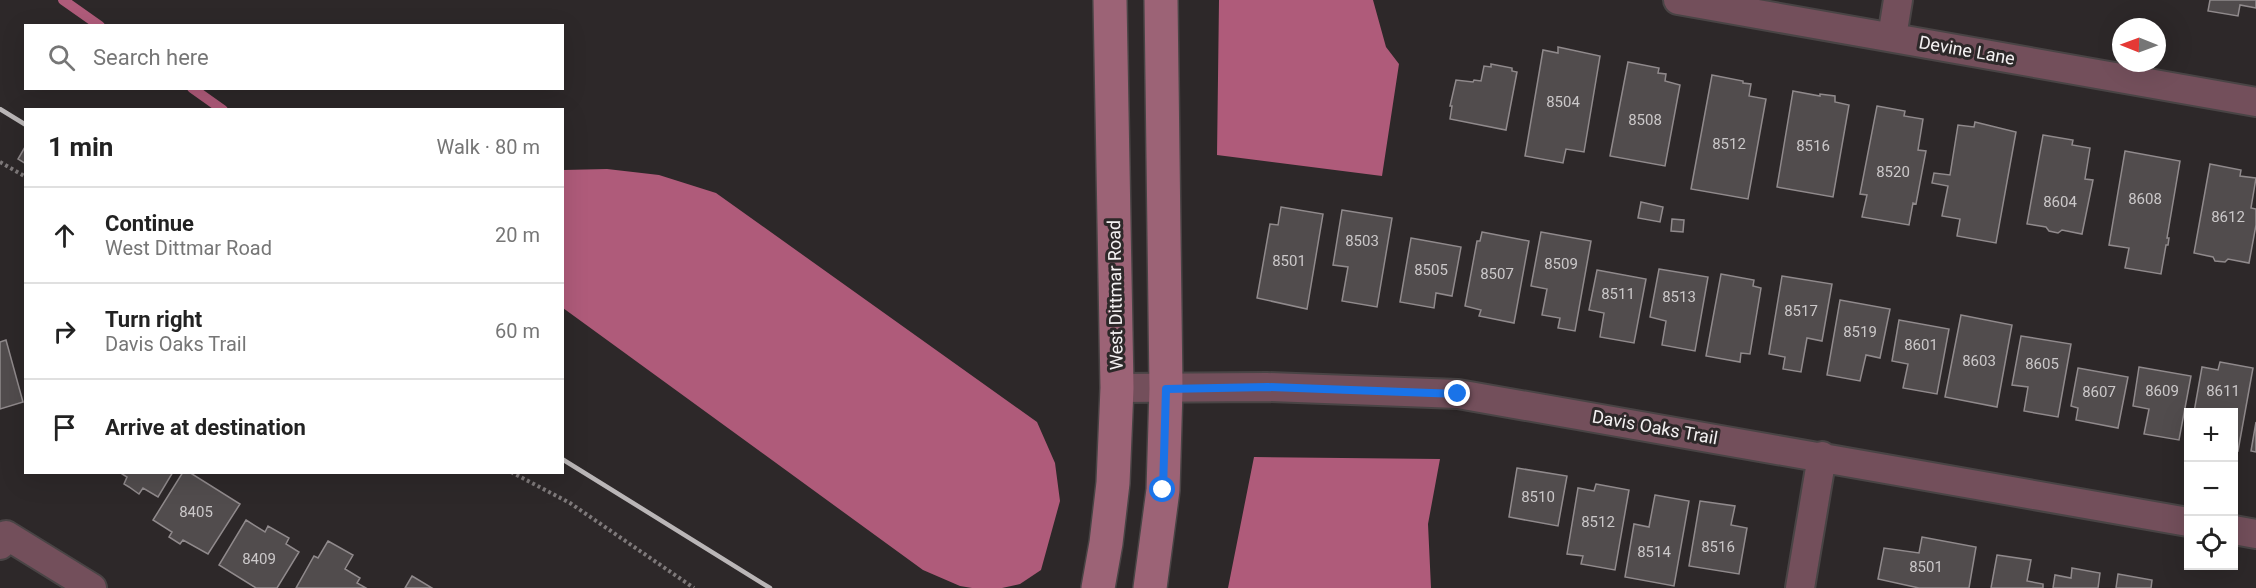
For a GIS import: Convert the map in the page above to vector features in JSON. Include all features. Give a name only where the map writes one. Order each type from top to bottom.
[{"type":"street","name":"West Dittmar Road","points":[[1098,588],[1113,483],[1117,388],[1110,0]]},
{"type":"street","points":[[1150,588],[1163,490],[1166,389],[1161,0]]},
{"type":"street","name":"Devine Lane","points":[[1678,0],[2256,102]]},
{"type":"street","points":[[1892,37],[1898,0]]},
{"type":"street","name":"Davis Oaks Trail","points":[[1117,388],[1268,387],[1458,394],[2184,521]]},
{"type":"street","points":[[1800,588],[1822,456]]},
{"type":"street","points":[[2238,531],[2256,534]]},
{"type":"street","points":[[0,545],[6,535],[92,588]]},
{"type":"path","points":[[0,162],[24,176]]},
{"type":"path","points":[[515,474],[570,502],[694,588]]},
{"type":"shaded area","points":[[1219,0],[1373,0],[1386,47],[1399,64],[1382,176],[1217,155]]},
{"type":"shaded area","points":[[607,169],[659,175],[716,193],[1037,422],[1055,463],[1060,501],[1041,570],[1020,584],[1002,588],[972,588],[960,586],[923,570],[564,309],[564,170]]},
{"type":"shaded area","points":[[1254,457],[1440,459],[1428,524],[1431,588],[1228,588]]},
{"type":"building","points":[[2210,0],[2256,0],[2256,8],[2240,5],[2238,16],[2208,11]]},
{"type":"building","points":[[1558,47],[1600,56],[1584,152],[1566,149],[1563,163],[1525,156],[1543,50],[1558,53]]},
{"type":"building","points":[[1628,62],[1659,68],[1658,73],[1666,74],[1665,81],[1680,85],[1665,166],[1610,156]]},
{"type":"building","points":[[1491,64],[1512,68],[1512,71],[1517,72],[1506,130],[1450,119],[1452,106],[1450,106],[1456,80],[1481,81],[1484,66],[1491,67]]},
{"type":"building","points":[[1712,75],[1751,84],[1749,96],[1766,99],[1748,199],[1691,189]]},
{"type":"building","points":[[1793,91],[1835,96],[1835,102],[1849,105],[1833,197],[1777,187]]},
{"type":"building","points":[[1877,106],[1905,111],[1904,116],[1923,119],[1918,150],[1926,151],[1916,204],[1913,203],[1909,225],[1862,217],[1867,195],[1860,194]]},
{"type":"building","points":[[1975,122],[2016,132],[1996,243],[1957,236],[1960,219],[1942,216],[1948,186],[1932,183],[1934,173],[1950,175],[1958,125],[1974,127]]},
{"type":"building","points":[[2043,135],[2073,140],[2072,145],[2090,148],[2085,179],[2093,180],[2082,234],[2062,230],[2058,233],[2049,231],[2046,227],[2027,224]]},
{"type":"building","points":[[24,149],[24,163],[18,159]]},
{"type":"building","points":[[2125,151],[2180,161],[2167,238],[2169,238],[2168,245],[2166,245],[2161,274],[2125,268],[2129,248],[2109,245]]},
{"type":"building","points":[[2210,164],[2241,170],[2240,176],[2256,178],[2251,208],[2256,209],[2256,225],[2249,263],[2228,259],[2225,262],[2215,261],[2213,257],[2194,253]]},
{"type":"building","points":[[1641,202],[1663,207],[1660,222],[1638,218]]},
{"type":"building","points":[[1281,207],[1323,214],[1307,309],[1257,298],[1270,224],[1278,225]]},
{"type":"building","points":[[1342,210],[1392,218],[1377,307],[1342,301],[1348,267],[1333,265]]},
{"type":"building","points":[[1672,219],[1684,220],[1683,232],[1671,231]]},
{"type":"building","points":[[1482,232],[1529,241],[1514,323],[1479,316],[1481,310],[1465,306],[1477,241],[1480,241]]},
{"type":"building","points":[[1541,232],[1591,241],[1575,331],[1558,328],[1560,318],[1542,315],[1547,289],[1531,286]]},
{"type":"building","points":[[1411,238],[1461,247],[1452,296],[1436,293],[1434,308],[1400,302]]},
{"type":"building","points":[[1659,269],[1708,277],[1695,351],[1662,345],[1666,321],[1650,317]]},
{"type":"building","points":[[1597,270],[1646,279],[1634,343],[1600,337],[1604,313],[1589,310]]},
{"type":"building","points":[[1721,274],[1754,280],[1753,286],[1761,288],[1750,354],[1741,353],[1740,362],[1706,356]]},
{"type":"building","points":[[1782,276],[1832,284],[1822,341],[1807,338],[1801,372],[1783,369],[1785,357],[1769,354]]},
{"type":"building","points":[[1840,300],[1890,309],[1880,358],[1866,355],[1860,381],[1827,375]]},
{"type":"building","points":[[1961,315],[2012,325],[1997,407],[1945,397]]},
{"type":"building","points":[[1899,320],[1949,329],[1937,394],[1903,388],[1908,364],[1892,361]]},
{"type":"building","points":[[2021,336],[2071,344],[2058,417],[2024,411],[2028,387],[2012,385]]},
{"type":"building","points":[[6,340],[23,402],[0,409],[0,342]]},
{"type":"building","points":[[2220,362],[2253,368],[2238,451],[2238,408],[2195,408],[2202,367],[2218,370]]},
{"type":"building","points":[[2139,367],[2191,376],[2179,440],[2144,434],[2149,409],[2133,406]]},
{"type":"building","points":[[2078,368],[2128,377],[2118,428],[2076,420],[2078,408],[2071,406]]},
{"type":"building","points":[[2256,422],[2256,452],[2251,451]]},
{"type":"building","points":[[1517,468],[1567,476],[1558,526],[1509,517]]},
{"type":"building","points":[[122,474],[172,474],[158,497],[143,488],[139,494],[124,484],[127,477]]},
{"type":"building","points":[[182,474],[192,474],[240,504],[208,554],[183,540],[180,544],[169,537],[172,532],[153,520]]},
{"type":"building","points":[[1596,484],[1629,490],[1615,570],[1581,564],[1583,556],[1567,554],[1578,488],[1594,491]]},
{"type":"building","points":[[1655,495],[1689,501],[1674,586],[1625,577],[1634,524],[1649,527]]},
{"type":"building","points":[[1700,501],[1735,506],[1731,525],[1747,528],[1739,574],[1689,566]]},
{"type":"building","points":[[246,520],[265,532],[268,526],[289,538],[286,544],[299,552],[277,588],[256,588],[219,565]]},
{"type":"building","points":[[1922,537],[1976,547],[1969,588],[1919,588],[1878,579],[1884,548],[1919,553]]},
{"type":"building","points":[[328,541],[353,555],[345,569],[360,578],[357,583],[366,588],[296,588],[314,556],[318,558]]},
{"type":"building","points":[[1997,555],[2031,560],[2027,581],[2043,584],[2043,588],[1991,588]]},
{"type":"building","points":[[2072,568],[2100,573],[2098,588],[2053,588],[2055,575],[2071,578]]},
{"type":"building","points":[[2118,574],[2152,580],[2151,588],[2116,588]]},
{"type":"building","points":[[412,576],[432,588],[405,588]]},
{"type":"waterway","points":[[63,0],[97,24]]},
{"type":"waterway","points":[[195,90],[220,108]]},
{"type":"railway","points":[[0,109],[24,124]]},
{"type":"railway","points":[[564,460],[770,588]]},
{"type":"route","points":[[1163,490],[1166,389],[1268,387],[1458,394]]}]
